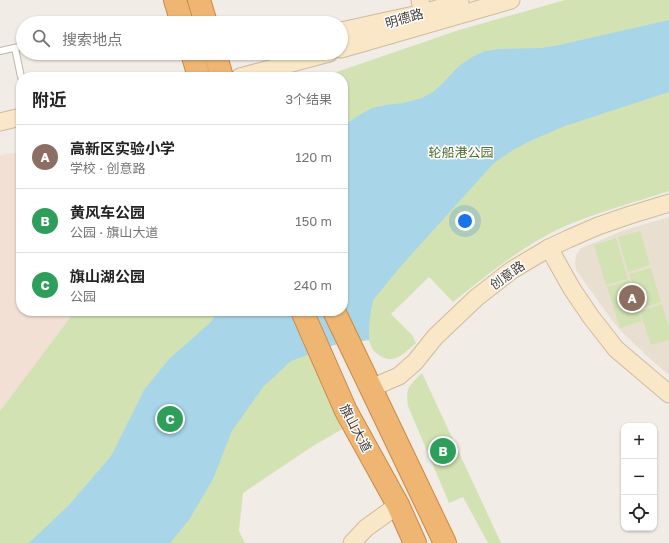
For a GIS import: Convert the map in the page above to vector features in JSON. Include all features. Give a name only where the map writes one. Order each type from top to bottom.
[{"type":"highway","points":[[175,0],[180,16]]},
{"type":"highway","points":[[201,60],[216,72]]},
{"type":"highway","name":"旗山大道","points":[[304,316],[346,411],[398,505],[415,543]]},
{"type":"highway","points":[[336,316],[444,543]]},
{"type":"street","name":"明德路","points":[[348,34],[421,6],[468,0]]},
{"type":"street","points":[[348,47],[510,0]]},
{"type":"street","points":[[348,28],[421,6]]},
{"type":"street","points":[[216,72],[261,60]]},
{"type":"street","points":[[216,72],[304,60]]},
{"type":"street","points":[[287,72],[304,60]]},
{"type":"street","points":[[0,122],[16,118]]},
{"type":"street","points":[[0,132],[16,129]]},
{"type":"street","name":"创意路","points":[[371,388],[399,376],[415,362],[435,337],[476,298],[512,270],[549,248],[598,226],[669,203]]},
{"type":"street","points":[[549,248],[572,289],[588,313],[616,349],[669,394]]},
{"type":"street","points":[[352,543],[366,528],[398,505]]},
{"type":"lane","points":[[0,51],[15,48],[16,53]]},
{"type":"lane","points":[[17,60],[20,72]]},
{"type":"shaded area","points":[[16,153],[16,316],[71,316],[0,411],[0,155]]},
{"type":"shaded area","points":[[669,217],[669,375],[621,331],[576,270],[575,263],[576,255],[580,249],[586,246],[622,231]]},
{"type":"green space","name":"轮船港公园","points":[[565,0],[669,0],[669,191],[594,215],[554,231],[509,259],[453,302],[429,277],[391,314],[413,336],[416,343],[401,356],[391,359],[385,358],[373,350],[348,296],[348,72],[337,72],[459,30]]},
{"type":"green space","points":[[640,231],[650,265],[628,272],[618,237]]},
{"type":"green space","points":[[616,238],[628,279],[606,285],[594,245]]},
{"type":"green space","points":[[651,268],[661,302],[640,309],[629,274]]},
{"type":"green space","points":[[630,280],[642,321],[620,328],[607,287]]},
{"type":"green space","points":[[662,304],[669,328],[669,340],[651,345],[640,311]]},
{"type":"green space","points":[[71,316],[290,316],[344,428],[313,446],[243,493],[239,531],[245,543],[0,543],[0,411]]},
{"type":"green space","points":[[422,373],[501,543],[488,543],[463,497],[449,503],[408,406],[407,395],[409,387]]},
{"type":"water","points":[[669,20],[669,92],[565,126],[530,141],[494,163],[401,266],[374,299],[369,326],[369,340],[334,345],[291,361],[263,387],[232,431],[213,479],[189,520],[170,543],[29,543],[69,505],[111,456],[144,390],[169,359],[211,322],[214,316],[348,316],[348,122],[372,108],[422,98],[433,92],[459,66],[472,57],[485,51],[499,49],[542,48]]},
{"type":"place","name":"高新区实验小学","points":[[632,298]]},
{"type":"place","name":"旗山湖公园","points":[[170,419]]},
{"type":"place","name":"黄风车公园","points":[[443,451]]}]
